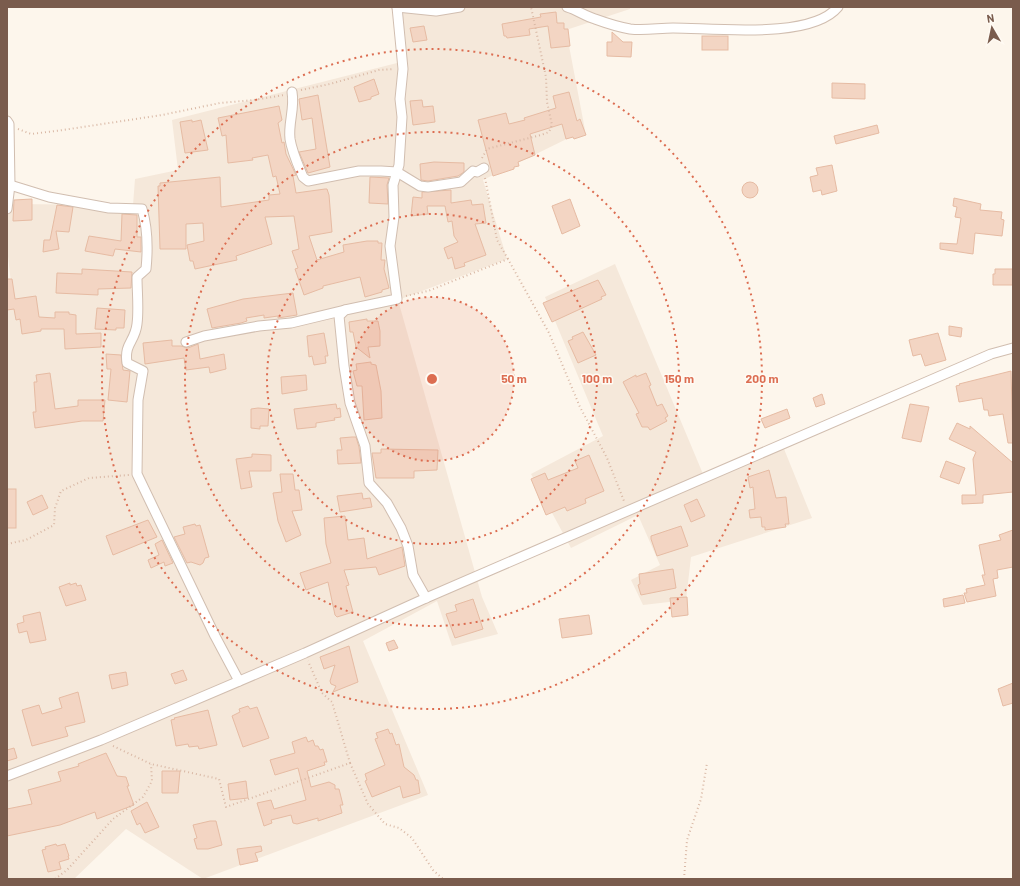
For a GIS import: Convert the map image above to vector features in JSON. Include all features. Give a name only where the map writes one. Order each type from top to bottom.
[{"type":"street","points":[[186,342],[204,336],[258,326],[291,323],[396,298],[390,246],[394,217],[393,185],[397,172],[402,117],[400,99],[403,69],[397,7],[436,11],[460,7]]},
{"type":"street","points":[[567,7],[576,9],[594,19],[631,29],[672,28],[748,30],[804,26],[832,14],[838,7]]},
{"type":"street","points":[[292,92],[293,112],[290,125],[290,139],[298,167],[303,177],[308,181],[359,171],[397,172],[420,186],[428,187],[461,182],[473,171],[477,172],[484,168]]},
{"type":"street","points":[[7,209],[10,185],[8,123]]},
{"type":"street","points":[[10,185],[50,196],[110,208],[142,209],[146,222],[146,269],[137,277],[137,325],[133,338],[126,351],[127,363],[143,371],[138,400],[137,474],[215,636],[239,681]]},
{"type":"street","points":[[345,310],[340,316],[344,366],[350,403],[364,446],[369,483],[387,503],[401,528],[408,546],[413,575],[426,598]]},
{"type":"street","points":[[7,776],[101,740],[305,653],[426,598],[629,512],[991,354],[1013,348]]},
{"type":"path","points":[[531,7],[543,55],[546,76],[547,102],[552,125],[549,132],[487,150],[482,157],[497,240],[536,305],[550,333],[580,407],[607,458],[629,512]]},
{"type":"path","points":[[8,123],[31,134],[57,131],[162,115],[220,103],[254,100],[330,84],[379,70],[403,69]]},
{"type":"path","points":[[396,298],[428,290],[508,259]]},
{"type":"path","points":[[7,544],[26,540],[54,525],[55,508],[61,491],[76,482],[89,478],[137,474]]},
{"type":"path","points":[[305,653],[322,693],[332,702],[350,763],[368,804],[385,824],[399,828],[412,838],[434,870],[443,879]]},
{"type":"path","points":[[101,740],[151,764],[219,779],[226,807],[350,763]]},
{"type":"path","points":[[55,879],[67,870],[113,820],[143,797],[152,782],[151,764]]},
{"type":"path","points":[[684,879],[687,840],[701,799],[707,764]]},
{"type":"shaded area","points":[[397,7],[630,7],[630,9],[566,30],[585,130],[483,180],[507,259],[398,300],[482,597],[498,634],[452,646],[437,601],[363,641],[428,795],[203,879],[126,829],[74,879],[7,879],[7,284],[11,283],[7,247],[7,204],[133,205],[135,179],[178,170],[172,120],[397,63]]},
{"type":"shaded area","points":[[615,264],[703,474],[782,444],[812,518],[691,557],[686,600],[643,605],[631,580],[660,565],[638,515],[571,548],[531,474],[603,436],[545,297]]},
{"type":"building","points":[[556,12],[557,23],[564,23],[564,29],[568,29],[570,46],[551,48],[548,26],[529,29],[530,35],[507,38],[504,36],[502,24],[541,17],[540,14]]},
{"type":"building","points":[[424,26],[427,40],[413,42],[410,28]]},
{"type":"building","points":[[612,32],[623,42],[632,42],[631,57],[607,56],[607,42],[612,42]]},
{"type":"building","points":[[702,36],[728,36],[728,50],[702,50]]},
{"type":"building","points":[[374,79],[379,94],[371,97],[371,99],[359,102],[354,87]]},
{"type":"building","points":[[832,83],[865,84],[865,99],[832,98]]},
{"type":"building","points":[[569,92],[577,121],[580,119],[586,135],[574,139],[573,137],[566,139],[562,124],[530,134],[535,155],[518,162],[519,166],[514,167],[514,169],[493,176],[478,120],[506,113],[509,124],[525,120],[524,118],[556,108],[553,96]]},
{"type":"building","points":[[318,95],[330,167],[308,173],[299,152],[316,149],[312,118],[302,120],[299,99]]},
{"type":"building","points":[[422,100],[423,107],[433,106],[435,122],[413,125],[410,101]]},
{"type":"building","points":[[279,106],[282,120],[278,123],[282,143],[284,142],[286,154],[296,175],[293,176],[296,193],[327,189],[329,195],[332,232],[309,236],[317,260],[344,252],[343,245],[367,241],[378,241],[378,243],[382,243],[381,260],[385,260],[384,269],[389,288],[382,290],[382,292],[365,297],[360,277],[323,286],[323,288],[304,295],[295,269],[298,268],[292,251],[299,249],[294,216],[265,217],[272,244],[236,256],[237,260],[195,269],[193,261],[190,261],[187,245],[204,241],[203,223],[186,224],[186,249],[160,249],[158,186],[160,186],[160,183],[220,177],[221,207],[269,200],[269,195],[280,194],[276,176],[273,177],[268,155],[252,158],[253,160],[228,163],[226,135],[222,136],[218,118]]},
{"type":"building","points":[[192,120],[192,122],[201,120],[208,150],[185,153],[180,122]]},
{"type":"building","points":[[877,125],[879,133],[836,144],[834,136]]},
{"type":"building","points":[[434,162],[464,163],[464,172],[458,176],[428,181],[421,180],[420,164]]},
{"type":"building","points":[[832,165],[837,191],[822,195],[821,190],[813,192],[810,177],[818,175],[816,168]]},
{"type":"building","points":[[370,177],[389,178],[387,185],[388,204],[369,203]]},
{"type":"building","points":[[750,182],[757,187],[758,190],[753,197],[750,198],[743,193],[742,190],[747,183]]},
{"type":"building","points":[[451,190],[451,203],[471,200],[472,205],[483,204],[486,223],[475,224],[486,255],[464,263],[465,266],[455,269],[452,257],[448,259],[444,248],[458,242],[454,236],[452,221],[448,222],[445,206],[427,206],[428,214],[411,216],[413,197],[422,198],[422,192]]},
{"type":"building","points":[[954,198],[981,204],[980,210],[1002,212],[1001,219],[1004,220],[1002,236],[975,233],[973,254],[940,249],[940,243],[957,244],[961,218],[955,217],[957,207],[953,206]]},
{"type":"building","points":[[32,199],[32,220],[13,221],[14,200]]},
{"type":"building","points":[[570,199],[580,226],[562,234],[552,206]]},
{"type":"building","points":[[57,205],[73,207],[69,232],[56,231],[59,249],[43,252],[44,240],[50,240]]},
{"type":"building","points":[[122,214],[137,215],[137,237],[141,237],[141,252],[115,249],[113,256],[85,251],[89,236],[121,241]]},
{"type":"building","points":[[82,269],[132,272],[131,288],[98,289],[98,295],[56,293],[57,273],[82,274]]},
{"type":"building","points":[[995,269],[1013,269],[1013,285],[993,285],[993,274],[995,274]]},
{"type":"building","points":[[7,279],[12,279],[15,299],[36,296],[39,317],[55,318],[55,312],[69,312],[69,314],[76,315],[76,334],[101,333],[101,347],[65,349],[64,329],[41,329],[41,331],[22,334],[20,319],[16,320],[14,309],[7,310]]},
{"type":"building","points":[[598,280],[606,295],[601,297],[602,299],[552,322],[543,303]]},
{"type":"building","points":[[293,293],[297,315],[278,318],[278,316],[264,318],[264,315],[246,318],[247,321],[241,323],[212,328],[207,309],[243,299]]},
{"type":"building","points":[[97,308],[125,310],[124,328],[116,328],[116,330],[95,329]]},
{"type":"building","points":[[367,319],[367,321],[378,321],[380,331],[380,346],[368,347],[370,358],[356,347],[353,332],[350,332],[349,322]]},
{"type":"building","points":[[949,326],[962,328],[961,337],[949,335]]},
{"type":"building","points":[[583,332],[596,355],[578,363],[568,341],[573,339],[572,337]]},
{"type":"building","points":[[324,333],[328,356],[325,356],[326,363],[314,365],[312,356],[309,357],[307,336]]},
{"type":"building","points":[[938,333],[946,360],[925,366],[921,354],[913,356],[909,340]]},
{"type":"building","points":[[172,340],[172,346],[188,348],[198,344],[200,359],[224,354],[226,369],[210,373],[209,367],[186,370],[184,358],[145,364],[143,343]]},
{"type":"building","points":[[106,354],[121,355],[123,370],[130,371],[127,402],[108,400],[111,369],[107,369]]},
{"type":"building","points":[[371,362],[371,364],[376,365],[381,391],[382,418],[364,420],[362,386],[357,386],[353,371],[357,370],[356,364]]},
{"type":"building","points":[[1011,371],[1013,443],[1008,443],[1003,414],[989,416],[988,410],[984,410],[982,398],[959,402],[956,386]]},
{"type":"building","points":[[50,373],[55,409],[78,406],[78,400],[105,400],[103,421],[82,421],[35,428],[33,412],[36,412],[34,382],[37,382],[36,375]]},
{"type":"building","points":[[646,373],[651,385],[649,386],[657,406],[662,404],[668,416],[665,418],[667,421],[650,430],[648,427],[642,427],[636,414],[639,413],[623,382],[636,375],[636,377]]},
{"type":"building","points":[[306,375],[307,390],[282,394],[281,377]]},
{"type":"building","points":[[822,394],[825,404],[816,407],[813,398]]},
{"type":"building","points":[[336,404],[337,409],[340,408],[341,417],[334,418],[335,420],[316,423],[316,427],[297,429],[294,409]]},
{"type":"building","points":[[910,404],[929,407],[921,442],[902,438]]},
{"type":"building","points":[[251,409],[269,409],[268,426],[260,426],[260,429],[251,428]]},
{"type":"building","points":[[787,409],[790,418],[765,428],[761,419]]},
{"type":"building","points":[[957,423],[970,429],[970,426],[1013,463],[1013,492],[983,495],[983,503],[962,504],[962,495],[976,495],[973,459],[976,452],[949,439]]},
{"type":"building","points":[[356,437],[361,463],[338,464],[337,450],[342,450],[340,438]]},
{"type":"building","points":[[381,449],[438,450],[437,470],[414,471],[414,478],[376,478],[372,453],[381,453]]},
{"type":"building","points":[[252,454],[271,455],[271,471],[249,471],[252,487],[241,489],[236,459],[252,457]]},
{"type":"building","points":[[589,455],[604,491],[585,499],[586,503],[567,511],[565,507],[546,515],[531,479],[545,473],[548,480],[578,468],[575,461]]},
{"type":"building","points":[[946,461],[965,468],[959,484],[940,477]]},
{"type":"building","points":[[769,470],[776,498],[786,497],[789,524],[785,524],[786,527],[765,530],[765,527],[762,527],[761,517],[750,518],[749,510],[755,509],[753,487],[750,488],[748,477]]},
{"type":"building","points":[[280,474],[293,474],[295,490],[299,490],[302,510],[292,511],[301,535],[286,542],[278,521],[273,493],[282,492]]},
{"type":"building","points":[[7,489],[16,489],[16,528],[7,528]]},
{"type":"building","points":[[362,493],[363,499],[370,498],[372,507],[340,512],[337,496]]},
{"type":"building","points":[[42,495],[48,508],[33,515],[27,502]]},
{"type":"building","points":[[697,499],[705,516],[691,522],[684,505]]},
{"type":"building","points":[[345,516],[348,540],[364,538],[367,559],[402,547],[405,566],[379,575],[376,567],[344,570],[349,585],[346,586],[353,612],[337,617],[335,615],[328,582],[306,590],[300,573],[331,563],[326,544],[324,518]]},
{"type":"building","points":[[148,520],[157,537],[113,555],[106,536]]},
{"type":"building","points":[[195,524],[196,526],[200,525],[209,557],[205,558],[203,563],[200,565],[191,562],[187,563],[174,537],[185,534],[183,527]]},
{"type":"building","points":[[681,526],[688,546],[657,556],[651,536]]},
{"type":"building","points":[[1013,530],[1013,567],[997,570],[998,578],[993,579],[996,596],[967,602],[964,593],[967,593],[966,589],[985,585],[982,575],[985,575],[979,545],[1001,540],[999,535]]},
{"type":"building","points":[[162,540],[173,563],[165,566],[164,562],[151,568],[148,560],[159,555],[155,544]]},
{"type":"building","points":[[673,569],[676,588],[641,595],[638,585],[640,584],[639,574]]},
{"type":"building","points":[[70,583],[70,585],[76,583],[77,586],[81,585],[86,600],[66,606],[59,587]]},
{"type":"building","points":[[963,595],[965,603],[944,607],[943,599]]},
{"type":"building","points":[[687,597],[688,615],[672,617],[670,598]]},
{"type":"building","points":[[473,599],[483,629],[455,638],[446,614],[457,611],[455,605]]},
{"type":"building","points":[[40,612],[46,640],[30,643],[27,631],[19,633],[17,624],[24,622],[23,616]]},
{"type":"building","points":[[589,615],[592,634],[562,638],[559,619]]},
{"type":"building","points":[[394,640],[398,648],[389,651],[386,643]]},
{"type":"building","points":[[349,646],[358,682],[333,692],[336,686],[331,684],[330,681],[335,665],[324,669],[320,657]]},
{"type":"building","points":[[183,670],[187,680],[175,684],[171,674]]},
{"type":"building","points":[[126,672],[128,685],[112,689],[109,675]]},
{"type":"building","points":[[1013,683],[1013,703],[1003,706],[998,689]]},
{"type":"building","points":[[78,692],[85,722],[65,727],[68,736],[32,746],[22,710],[39,705],[42,714],[62,708],[59,698]]},
{"type":"building","points":[[248,706],[250,709],[257,707],[269,738],[243,747],[232,716],[240,712],[239,709]]},
{"type":"building","points":[[208,710],[217,745],[199,749],[198,746],[189,747],[188,744],[176,746],[171,720]]},
{"type":"building","points":[[388,729],[390,734],[392,733],[396,745],[399,744],[404,767],[414,775],[416,780],[418,780],[420,793],[403,798],[400,786],[372,797],[365,781],[367,780],[365,774],[385,765],[375,739],[378,738],[376,733]]},
{"type":"building","points":[[306,737],[308,742],[313,740],[315,746],[318,746],[320,750],[323,749],[327,762],[324,762],[325,765],[307,771],[311,787],[329,782],[335,785],[335,789],[339,789],[343,805],[340,805],[342,813],[318,821],[318,818],[297,824],[293,823],[291,815],[271,820],[272,823],[264,826],[257,803],[271,800],[274,809],[306,800],[298,768],[275,775],[270,760],[295,753],[292,742]]},
{"type":"building","points":[[14,748],[17,758],[7,761],[7,750]]},
{"type":"building","points":[[106,753],[117,776],[126,777],[129,786],[127,786],[134,805],[97,819],[95,812],[60,825],[7,836],[7,809],[32,804],[28,790],[61,781],[58,772],[79,766],[78,764]]},
{"type":"building","points":[[162,771],[180,771],[178,793],[162,793]]},
{"type":"building","points":[[246,781],[248,798],[230,800],[228,784]]},
{"type":"building","points":[[147,802],[159,827],[145,833],[140,823],[137,825],[131,811]]},
{"type":"building","points":[[216,821],[222,845],[208,849],[197,849],[194,839],[197,838],[193,825]]},
{"type":"building","points":[[56,844],[57,846],[65,844],[69,859],[59,862],[61,869],[48,872],[42,850],[46,849],[45,847]]},
{"type":"building","points":[[261,846],[262,851],[255,853],[258,861],[240,865],[237,849]]}]
